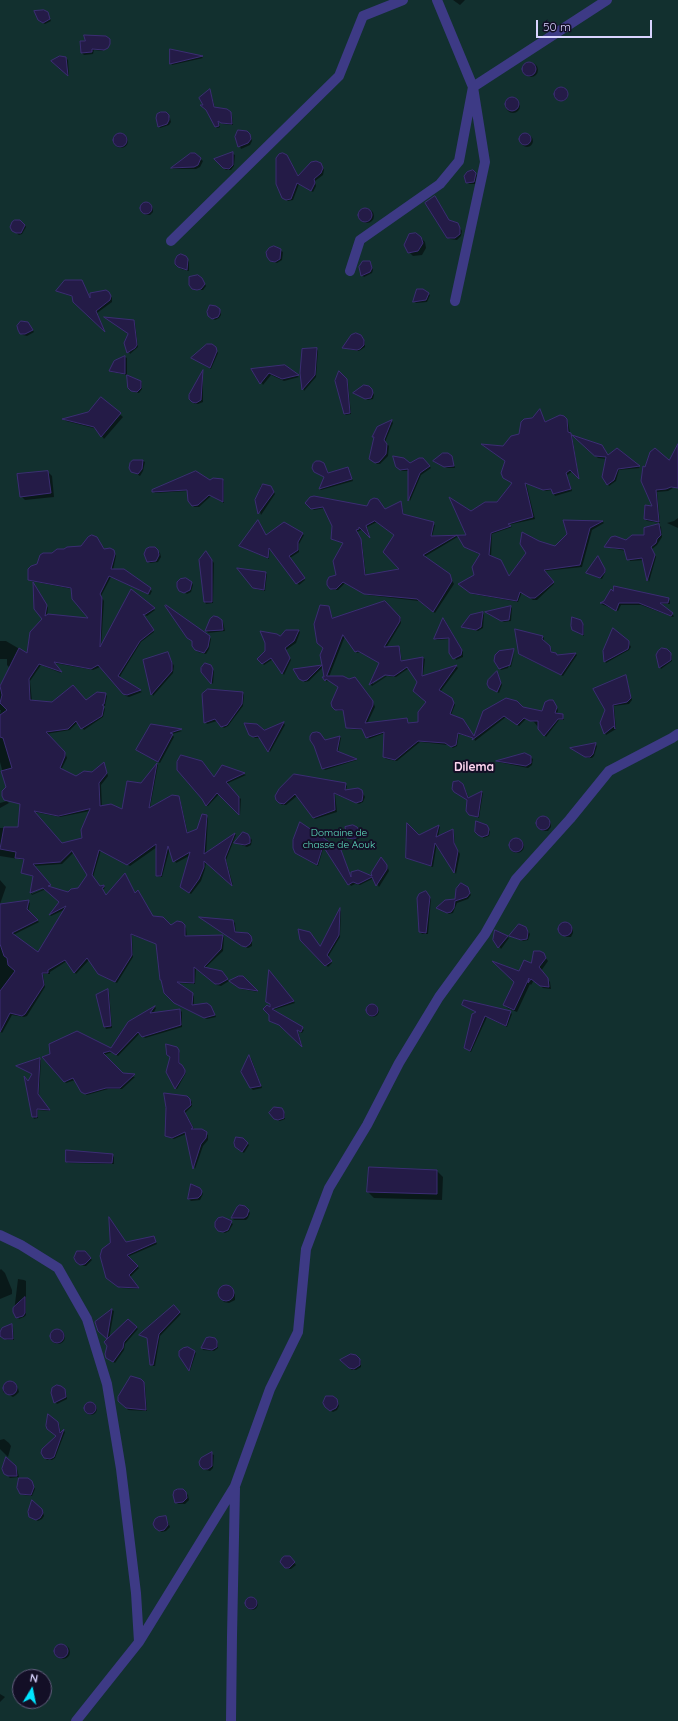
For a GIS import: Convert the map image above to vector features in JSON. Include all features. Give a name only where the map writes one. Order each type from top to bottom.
[{"type":"street","points":[[171,241],[340,76],[363,16],[403,0]]},
{"type":"street","points":[[437,0],[473,87],[485,162],[455,301]]},
{"type":"street","points":[[350,271],[360,240],[440,184],[459,161],[473,87],[607,0]]},
{"type":"street","points":[[76,1721],[139,1642],[235,1486],[270,1389],[298,1332],[306,1249],[329,1188],[367,1125],[399,1063],[439,997],[485,934],[516,879],[570,819],[609,771],[678,734]]},
{"type":"street","points":[[0,1235],[58,1268],[87,1319],[107,1384],[118,1453],[136,1593],[139,1642]]},
{"type":"street","points":[[232,1721],[235,1486]]},
{"type":"green space","name":"Domaine de chasse de Aouk","points":[[0,0],[678,0],[678,1721],[0,1721]]},
{"type":"building","points":[[44,10],[48,12],[50,19],[43,23],[38,20],[34,11]]},
{"type":"building","points":[[84,35],[106,36],[110,39],[110,44],[108,48],[104,50],[92,49],[92,52],[81,53],[80,41],[85,41]]},
{"type":"building","points":[[170,49],[203,56],[170,64]]},
{"type":"building","points":[[60,56],[66,57],[68,76],[51,61]]},
{"type":"building","points":[[529,62],[534,64],[536,69],[534,74],[529,76],[524,74],[522,69],[524,64]]},
{"type":"building","points":[[561,87],[566,89],[568,94],[566,99],[561,101],[556,99],[554,94],[556,89]]},
{"type":"building","points":[[210,89],[214,107],[227,109],[231,112],[232,124],[221,123],[218,121],[219,126],[215,127],[206,110],[200,105],[203,105],[199,98]]},
{"type":"building","points":[[512,97],[517,99],[519,104],[517,109],[512,111],[507,109],[505,104],[507,99]]},
{"type":"building","points":[[166,112],[169,115],[169,120],[167,124],[158,127],[156,118],[157,114]]},
{"type":"building","points":[[238,130],[247,131],[250,134],[251,139],[248,143],[238,147],[235,137]]},
{"type":"building","points":[[120,133],[125,135],[127,140],[125,145],[120,147],[115,145],[113,140],[115,135]]},
{"type":"building","points":[[527,133],[530,134],[530,144],[523,145],[520,144],[519,137],[520,134]]},
{"type":"building","points":[[233,152],[233,165],[229,169],[223,168],[214,159]]},
{"type":"building","points":[[191,153],[195,153],[201,158],[198,165],[194,167],[171,168]]},
{"type":"building","points":[[283,153],[287,155],[298,176],[311,162],[316,161],[321,163],[323,168],[321,173],[314,179],[315,183],[311,191],[297,183],[291,199],[286,200],[282,198],[276,184],[276,158],[279,154]]},
{"type":"building","points":[[473,170],[476,173],[474,182],[466,183],[464,176],[467,172]]},
{"type":"building","points":[[435,196],[449,220],[458,223],[460,234],[455,238],[447,238],[425,203]]},
{"type":"building","points":[[144,202],[148,202],[152,208],[148,214],[144,214],[140,210],[140,206]]},
{"type":"building","points":[[365,208],[370,210],[372,215],[370,220],[365,222],[360,220],[358,215],[360,210]]},
{"type":"building","points":[[15,220],[20,220],[25,225],[21,233],[12,231],[10,227],[12,222]]},
{"type":"building","points":[[416,233],[421,237],[423,243],[418,251],[408,253],[404,245],[409,234]]},
{"type":"building","points":[[274,246],[281,249],[280,259],[275,262],[270,261],[266,252],[269,248]]},
{"type":"building","points":[[181,254],[186,256],[188,259],[187,270],[178,267],[175,264],[177,256]]},
{"type":"building","points":[[363,261],[370,261],[372,268],[370,272],[361,276],[359,267]]},
{"type":"building","points":[[198,275],[202,278],[205,284],[201,289],[192,289],[189,285],[189,277]]},
{"type":"building","points":[[65,280],[82,280],[90,298],[90,293],[106,290],[109,292],[111,296],[110,300],[96,311],[105,332],[73,302],[72,296],[56,291]]},
{"type":"building","points":[[417,289],[423,289],[429,293],[426,300],[413,302]]},
{"type":"building","points":[[210,305],[216,306],[220,309],[218,317],[212,319],[208,316],[207,312]]},
{"type":"building","points":[[104,317],[134,320],[137,345],[135,348],[127,353],[124,343],[128,334]]},
{"type":"building","points":[[21,321],[28,322],[33,330],[25,334],[20,334],[17,326]]},
{"type":"building","points":[[356,333],[361,335],[364,340],[364,345],[357,350],[342,348],[351,335]]},
{"type":"building","points":[[207,344],[212,344],[216,347],[217,351],[210,368],[191,358]]},
{"type":"building","points":[[317,348],[315,375],[302,390],[300,373],[302,349]]},
{"type":"building","points":[[125,356],[125,374],[109,371],[114,361]]},
{"type":"building","points":[[285,365],[299,375],[282,379],[269,373],[260,384],[251,369]]},
{"type":"building","points":[[203,370],[201,400],[196,403],[192,402],[189,399],[189,395]]},
{"type":"building","points":[[339,371],[347,379],[350,413],[344,414],[335,381]]},
{"type":"building","points":[[127,375],[141,381],[141,388],[137,392],[131,391],[128,388]]},
{"type":"building","points":[[364,385],[369,386],[372,389],[373,393],[371,398],[365,399],[353,393]]},
{"type":"building","points":[[101,397],[121,413],[101,437],[94,427],[62,419],[88,412]]},
{"type":"building","points":[[540,409],[545,422],[560,415],[564,416],[567,419],[568,432],[571,433],[579,479],[570,470],[566,473],[571,489],[553,494],[551,489],[543,490],[525,483],[533,517],[508,524],[511,526],[491,533],[489,555],[501,560],[509,576],[526,553],[520,544],[522,532],[539,541],[555,546],[567,534],[563,520],[603,521],[590,528],[580,565],[544,570],[554,582],[535,598],[530,598],[520,592],[517,601],[470,593],[458,584],[474,575],[472,567],[480,554],[464,547],[457,535],[466,535],[449,497],[471,511],[485,502],[497,502],[512,483],[503,478],[501,473],[505,461],[481,444],[503,446],[511,436],[519,434],[521,422],[524,419],[532,418]]},
{"type":"building","points":[[392,420],[384,440],[387,444],[386,454],[379,462],[375,463],[369,459],[374,437],[372,437],[377,427]]},
{"type":"building","points":[[572,435],[602,445],[608,455],[617,448],[640,466],[618,469],[614,480],[607,485],[602,477],[606,457],[595,456]]},
{"type":"building","points":[[678,444],[678,488],[671,487],[656,490],[659,522],[644,519],[645,505],[652,506],[641,481],[643,466],[645,467],[650,452],[655,448],[669,460]]},
{"type":"building","points":[[443,453],[448,453],[452,456],[454,466],[444,467],[433,461]]},
{"type":"building","points":[[393,456],[404,458],[410,463],[419,458],[423,458],[430,466],[420,473],[408,501],[408,469],[400,470],[396,467]]},
{"type":"building","points":[[133,460],[143,460],[142,469],[138,474],[131,472],[129,468],[130,463]]},
{"type":"building","points":[[316,461],[324,463],[328,473],[348,467],[352,479],[319,489],[324,477],[314,472],[312,468]]},
{"type":"building","points":[[48,471],[51,493],[20,497],[17,474]]},
{"type":"building","points":[[196,471],[210,480],[213,478],[223,479],[223,502],[209,495],[198,505],[192,506],[188,501],[187,490],[152,492],[152,490]]},
{"type":"building","points":[[263,484],[271,486],[274,492],[258,514],[255,500]]},
{"type":"building","points":[[314,496],[367,506],[370,500],[374,498],[378,499],[385,509],[401,501],[403,514],[434,522],[431,536],[457,535],[423,555],[450,574],[452,581],[433,612],[417,599],[364,594],[343,582],[336,589],[330,589],[327,585],[327,581],[329,577],[336,575],[333,561],[343,543],[331,539],[332,526],[323,507],[311,509],[305,503],[310,497]],"holes":[[[375,521],[394,535],[383,552],[399,569],[365,575],[361,539],[356,530],[359,529],[359,527],[370,538],[366,526]]]},
{"type":"building","points":[[258,520],[266,535],[284,522],[303,533],[298,542],[298,550],[289,556],[305,578],[296,584],[269,548],[268,558],[239,546]]},
{"type":"building","points":[[659,524],[661,535],[657,539],[656,543],[651,547],[655,555],[647,581],[642,558],[627,560],[624,549],[604,547],[611,537],[615,536],[626,540],[632,535],[644,535],[644,528]]},
{"type":"building","points":[[92,535],[97,537],[104,549],[110,548],[114,550],[115,554],[111,569],[124,569],[151,588],[148,594],[109,576],[100,594],[102,598],[100,647],[131,589],[155,608],[144,615],[143,614],[154,630],[140,641],[118,676],[141,690],[127,695],[123,694],[98,665],[91,669],[54,662],[62,672],[39,664],[29,679],[30,700],[52,702],[73,685],[86,700],[97,692],[106,693],[104,704],[102,705],[104,706],[102,716],[81,729],[76,721],[68,729],[46,732],[65,752],[60,768],[76,776],[84,771],[92,772],[104,762],[107,773],[99,783],[100,806],[111,804],[122,809],[127,781],[141,783],[157,763],[149,808],[172,795],[179,796],[187,833],[197,829],[202,814],[207,815],[204,854],[235,833],[225,858],[232,886],[204,861],[204,867],[199,879],[189,893],[180,887],[190,852],[173,862],[168,846],[161,876],[156,876],[156,844],[127,865],[99,850],[92,875],[100,886],[104,885],[102,888],[106,895],[125,873],[135,893],[138,890],[153,916],[163,917],[171,925],[177,921],[182,922],[185,925],[185,936],[223,935],[221,949],[204,967],[222,971],[228,979],[219,984],[215,984],[194,967],[194,983],[177,982],[193,993],[192,1005],[207,1003],[211,1006],[215,1015],[204,1018],[174,1003],[164,993],[160,980],[156,944],[131,934],[132,955],[115,982],[98,974],[87,958],[74,973],[65,960],[48,970],[48,973],[42,973],[44,985],[25,1014],[22,1016],[10,1013],[0,1032],[0,991],[15,971],[8,965],[7,958],[4,956],[0,944],[0,904],[29,900],[27,909],[38,920],[12,933],[38,952],[66,906],[49,915],[59,902],[43,888],[30,893],[33,876],[21,873],[24,859],[15,858],[16,852],[0,849],[4,827],[18,827],[20,804],[4,800],[2,796],[2,791],[6,787],[1,771],[12,768],[3,738],[0,737],[0,715],[7,710],[0,703],[2,695],[0,686],[19,648],[27,653],[30,632],[42,619],[34,609],[33,582],[47,605],[45,616],[48,614],[88,618],[72,599],[71,588],[28,580],[28,569],[37,564],[40,555],[43,553],[52,553],[57,549],[81,546],[88,537]],"holes":[[[90,809],[81,830],[82,838],[62,843],[34,811],[58,816]],[[72,851],[87,875],[78,888],[71,889],[68,892],[48,886],[51,885],[33,864],[60,862]]]},
{"type":"building","points":[[155,547],[158,550],[159,555],[156,561],[147,562],[144,554],[146,549]]},
{"type":"building","points":[[206,551],[212,560],[212,602],[204,602],[199,560]]},
{"type":"building","points":[[598,556],[605,569],[605,572],[600,578],[586,573]]},
{"type":"building","points":[[237,568],[266,572],[264,590],[253,588]]},
{"type":"building","points":[[186,578],[192,582],[190,590],[184,593],[179,591],[177,582],[180,579]]},
{"type":"building","points":[[614,586],[669,598],[668,603],[660,603],[673,613],[671,616],[639,603],[619,603],[616,611],[603,603],[600,603],[604,601],[611,589],[613,591]]},
{"type":"building","points":[[385,601],[400,617],[400,621],[384,647],[399,646],[401,661],[423,657],[422,676],[457,665],[439,690],[452,698],[454,703],[450,714],[463,719],[474,736],[483,711],[506,698],[517,701],[523,707],[542,711],[545,702],[553,700],[557,707],[555,713],[563,714],[563,719],[558,719],[544,736],[538,729],[538,721],[530,721],[524,718],[517,725],[504,716],[472,740],[473,738],[458,733],[456,745],[451,747],[445,743],[418,741],[395,760],[383,757],[384,732],[366,738],[362,729],[346,728],[343,710],[335,710],[331,703],[338,687],[326,679],[325,681],[322,677],[324,677],[320,655],[323,648],[317,643],[314,624],[320,605],[329,606],[332,618]],"holes":[[[343,635],[355,652],[358,651],[379,663],[369,685],[385,675],[394,676],[407,667],[417,682],[413,691],[426,702],[418,712],[418,722],[408,723],[407,718],[365,723],[373,705],[373,701],[355,677],[349,679],[343,676],[327,676]]]},
{"type":"building","points":[[166,605],[210,636],[208,647],[204,653],[195,650],[192,646],[192,641],[187,638],[165,606]]},
{"type":"building","points":[[511,606],[509,620],[501,621],[485,612]]},
{"type":"building","points":[[483,612],[481,627],[476,630],[461,627],[470,615]]},
{"type":"building","points":[[214,616],[222,620],[223,630],[205,631],[210,619]]},
{"type":"building","points":[[572,617],[581,620],[583,624],[583,635],[572,630]]},
{"type":"building","points":[[443,618],[462,650],[461,655],[453,659],[449,653],[449,638],[434,639]]},
{"type":"building","points":[[613,628],[629,641],[628,649],[604,662],[603,651]]},
{"type":"building","points":[[515,629],[543,636],[542,639],[550,646],[551,652],[556,653],[557,655],[576,653],[561,675],[519,654]]},
{"type":"building","points":[[286,630],[299,630],[294,641],[285,648],[290,658],[282,674],[271,658],[262,664],[257,659],[265,651],[265,643],[260,631],[277,634],[280,636]]},
{"type":"building","points":[[662,648],[667,649],[671,653],[671,660],[659,668],[656,655]]},
{"type":"building","points":[[514,649],[510,665],[499,669],[494,661],[495,655],[499,651]]},
{"type":"building","points":[[168,652],[172,663],[172,671],[151,695],[143,660]]},
{"type":"building","points":[[205,663],[211,665],[213,669],[211,684],[201,672],[201,668]]},
{"type":"building","points":[[322,665],[307,680],[303,681],[299,679],[293,669]]},
{"type":"building","points":[[497,671],[501,683],[497,692],[489,688],[487,684],[488,680]]},
{"type":"building","points":[[626,675],[631,698],[627,702],[613,705],[615,729],[614,726],[604,734],[600,723],[605,710],[593,689]]},
{"type":"building","points":[[208,689],[243,692],[242,704],[227,725],[221,727],[215,719],[204,723],[202,694]]},
{"type":"building","points":[[284,722],[268,752],[258,736],[253,737],[249,735],[244,723],[257,724],[264,730]]},
{"type":"building","points":[[151,724],[182,729],[170,733],[173,734],[158,762],[136,750]]},
{"type":"building","points":[[312,733],[320,733],[325,740],[340,736],[337,751],[357,759],[322,769],[314,746],[310,740]]},
{"type":"building","points":[[596,743],[593,754],[590,757],[585,757],[570,748]]},
{"type":"building","points":[[525,753],[531,756],[531,763],[526,766],[496,761]]},
{"type":"building","points":[[181,755],[202,761],[214,777],[222,765],[245,773],[226,782],[239,797],[239,815],[217,793],[206,806],[202,799],[177,770],[177,762]]},
{"type":"building","points":[[294,774],[346,783],[345,790],[358,788],[362,790],[362,801],[356,803],[334,793],[335,810],[313,818],[295,794],[284,804],[279,803],[276,800],[275,796],[279,789]]},
{"type":"building","points":[[459,781],[463,784],[468,798],[482,791],[478,817],[469,815],[466,811],[467,800],[454,792],[452,789],[453,782]]},
{"type":"building","points":[[543,816],[548,818],[550,823],[548,828],[543,830],[538,828],[536,823],[538,818]]},
{"type":"building","points":[[476,821],[487,825],[489,829],[488,835],[482,837],[475,832]]},
{"type":"building","points":[[300,822],[341,850],[351,877],[351,872],[358,870],[372,876],[371,873],[381,857],[387,865],[387,869],[376,886],[372,877],[358,884],[353,882],[348,885],[323,846],[317,865],[295,853],[293,848],[293,840]]},
{"type":"building","points":[[407,823],[419,835],[439,825],[436,837],[453,829],[454,843],[458,851],[454,873],[435,843],[431,866],[406,858]]},
{"type":"building","points":[[353,825],[357,827],[362,835],[354,839],[347,838],[345,827]]},
{"type":"building","points":[[243,832],[248,834],[250,843],[245,845],[234,843]]},
{"type":"building","points":[[516,838],[521,840],[523,845],[521,850],[516,852],[511,850],[509,845],[511,840]]},
{"type":"building","points":[[461,883],[468,887],[470,893],[467,897],[455,901],[454,908],[451,912],[447,913],[436,908],[445,900],[455,899],[456,889]]},
{"type":"building","points":[[426,891],[430,897],[426,933],[419,932],[417,898],[419,894]]},
{"type":"building","points":[[340,908],[339,935],[327,955],[332,961],[325,966],[300,940],[298,929],[310,932],[320,946]]},
{"type":"building","points":[[199,917],[233,920],[235,932],[248,933],[252,940],[246,947],[242,946]]},
{"type":"building","points":[[565,922],[570,924],[572,929],[570,934],[565,936],[560,934],[558,929],[560,924]]},
{"type":"building","points":[[519,924],[526,927],[528,932],[527,939],[521,940],[509,936]]},
{"type":"building","points":[[495,930],[508,936],[498,948],[493,940]]},
{"type":"building","points":[[534,951],[544,953],[546,958],[539,967],[548,978],[549,987],[540,986],[531,979],[528,983],[529,978],[514,1010],[503,1005],[514,982],[492,961],[519,971],[524,960],[531,963]]},
{"type":"building","points":[[269,970],[294,1001],[272,1009],[303,1027],[301,1032],[297,1030],[302,1047],[279,1025],[269,1021],[269,1015],[263,1009],[267,1005],[270,1007],[270,1004],[266,1002]]},
{"type":"building","points":[[239,976],[243,976],[258,991],[239,988],[229,981]]},
{"type":"building","points":[[108,989],[111,1026],[104,1027],[96,995]]},
{"type":"building","points":[[464,1000],[511,1011],[506,1026],[485,1016],[470,1051],[464,1048],[472,1014],[476,1012],[462,1005]]},
{"type":"building","points":[[374,1004],[377,1005],[377,1015],[370,1016],[367,1015],[366,1008],[367,1005]]},
{"type":"building","points":[[155,1006],[150,1013],[180,1009],[181,1025],[142,1037],[138,1032],[116,1055],[110,1051],[103,1053],[123,1073],[135,1074],[120,1088],[106,1088],[85,1094],[81,1092],[73,1078],[64,1082],[42,1057],[50,1054],[49,1044],[77,1031],[111,1048],[128,1022]]},
{"type":"building","points":[[166,1044],[177,1047],[179,1050],[179,1063],[185,1070],[185,1073],[175,1089],[166,1072],[170,1057],[167,1055]]},
{"type":"building","points":[[249,1055],[261,1086],[250,1088],[241,1072]]},
{"type":"building","points":[[40,1058],[38,1094],[50,1110],[37,1109],[37,1117],[32,1117],[24,1076],[28,1081],[32,1074],[16,1066]]},
{"type":"building","points":[[164,1093],[187,1096],[190,1099],[191,1105],[184,1111],[193,1128],[191,1129],[202,1129],[207,1132],[206,1138],[201,1144],[193,1169],[185,1132],[172,1138],[165,1136],[166,1108]]},
{"type":"building","points":[[274,1107],[282,1108],[284,1118],[278,1120],[274,1119],[269,1113]]},
{"type":"building","points":[[236,1137],[243,1138],[248,1143],[242,1152],[235,1147],[234,1143]]},
{"type":"building","points":[[66,1150],[113,1154],[112,1163],[66,1162]]},
{"type":"building","points":[[369,1167],[437,1170],[437,1194],[367,1192]]},
{"type":"building","points":[[191,1184],[200,1188],[202,1191],[198,1198],[188,1199]]},
{"type":"building","points":[[240,1205],[245,1206],[249,1210],[247,1216],[244,1218],[231,1218],[237,1207]]},
{"type":"building","points":[[109,1217],[126,1242],[154,1236],[156,1242],[127,1255],[138,1266],[129,1275],[139,1288],[118,1287],[106,1278],[100,1256],[102,1249],[110,1243]]},
{"type":"building","points":[[223,1217],[232,1221],[228,1230],[223,1232],[218,1231],[215,1227],[215,1222],[218,1218]]},
{"type":"building","points":[[77,1251],[85,1251],[91,1258],[85,1264],[80,1265],[74,1258]]},
{"type":"building","points":[[226,1285],[232,1287],[234,1293],[232,1299],[226,1301],[220,1299],[218,1293],[220,1287]]},
{"type":"building","points":[[25,1297],[25,1313],[23,1316],[16,1318],[13,1308]]},
{"type":"building","points":[[174,1305],[180,1312],[159,1334],[153,1365],[150,1365],[147,1338],[139,1335]]},
{"type":"building","points":[[112,1309],[107,1339],[98,1331],[95,1322]]},
{"type":"building","points":[[128,1319],[137,1327],[124,1342],[123,1348],[113,1362],[106,1358],[105,1354],[107,1346],[104,1342]]},
{"type":"building","points":[[12,1324],[13,1339],[4,1339],[0,1336],[2,1328]]},
{"type":"building","points":[[57,1329],[62,1331],[64,1336],[62,1341],[57,1343],[52,1341],[50,1336],[52,1331]]},
{"type":"building","points":[[206,1338],[215,1338],[217,1341],[217,1347],[212,1350],[201,1348]]},
{"type":"building","points":[[188,1347],[195,1351],[189,1371],[179,1356],[179,1351]]},
{"type":"building","points":[[351,1354],[356,1355],[360,1359],[360,1365],[354,1369],[349,1368],[340,1360]]},
{"type":"building","points":[[131,1376],[141,1379],[144,1382],[146,1410],[126,1408],[118,1401],[118,1397]]},
{"type":"building","points":[[10,1381],[15,1383],[17,1388],[15,1393],[10,1395],[5,1393],[3,1388],[5,1383]]},
{"type":"building","points":[[57,1385],[65,1389],[66,1397],[54,1403],[51,1393],[52,1388]]},
{"type":"building","points":[[326,1396],[333,1396],[337,1399],[338,1404],[336,1408],[330,1411],[325,1407],[323,1403]]},
{"type":"building","points":[[88,1402],[92,1402],[96,1408],[92,1414],[88,1414],[84,1410],[84,1406]]},
{"type":"building","points":[[48,1414],[58,1422],[60,1433],[64,1429],[54,1457],[50,1459],[44,1458],[41,1453],[42,1449],[56,1436],[47,1429]]},
{"type":"building","points":[[212,1452],[212,1466],[208,1469],[203,1469],[199,1462],[201,1458]]},
{"type":"building","points":[[6,1457],[16,1466],[17,1476],[8,1476],[4,1474],[2,1469]]},
{"type":"building","points":[[19,1478],[28,1478],[32,1481],[34,1487],[31,1495],[20,1494],[17,1488]]},
{"type":"building","points":[[183,1489],[186,1492],[187,1498],[183,1502],[175,1503],[173,1495],[174,1491]]},
{"type":"building","points":[[32,1500],[42,1509],[43,1513],[40,1518],[36,1520],[29,1517],[28,1512]]},
{"type":"building","points":[[166,1516],[168,1525],[164,1530],[159,1531],[153,1524],[155,1519]]},
{"type":"building","points":[[285,1556],[290,1556],[295,1562],[289,1568],[285,1568],[280,1562]]},
{"type":"building","points":[[249,1597],[253,1597],[257,1603],[253,1609],[249,1609],[245,1605],[245,1601]]},
{"type":"building","points":[[61,1644],[66,1646],[68,1651],[66,1656],[61,1658],[56,1656],[54,1651],[56,1646]]},
{"type":"district","name":"Dilema","points":[[474,767]]}]
